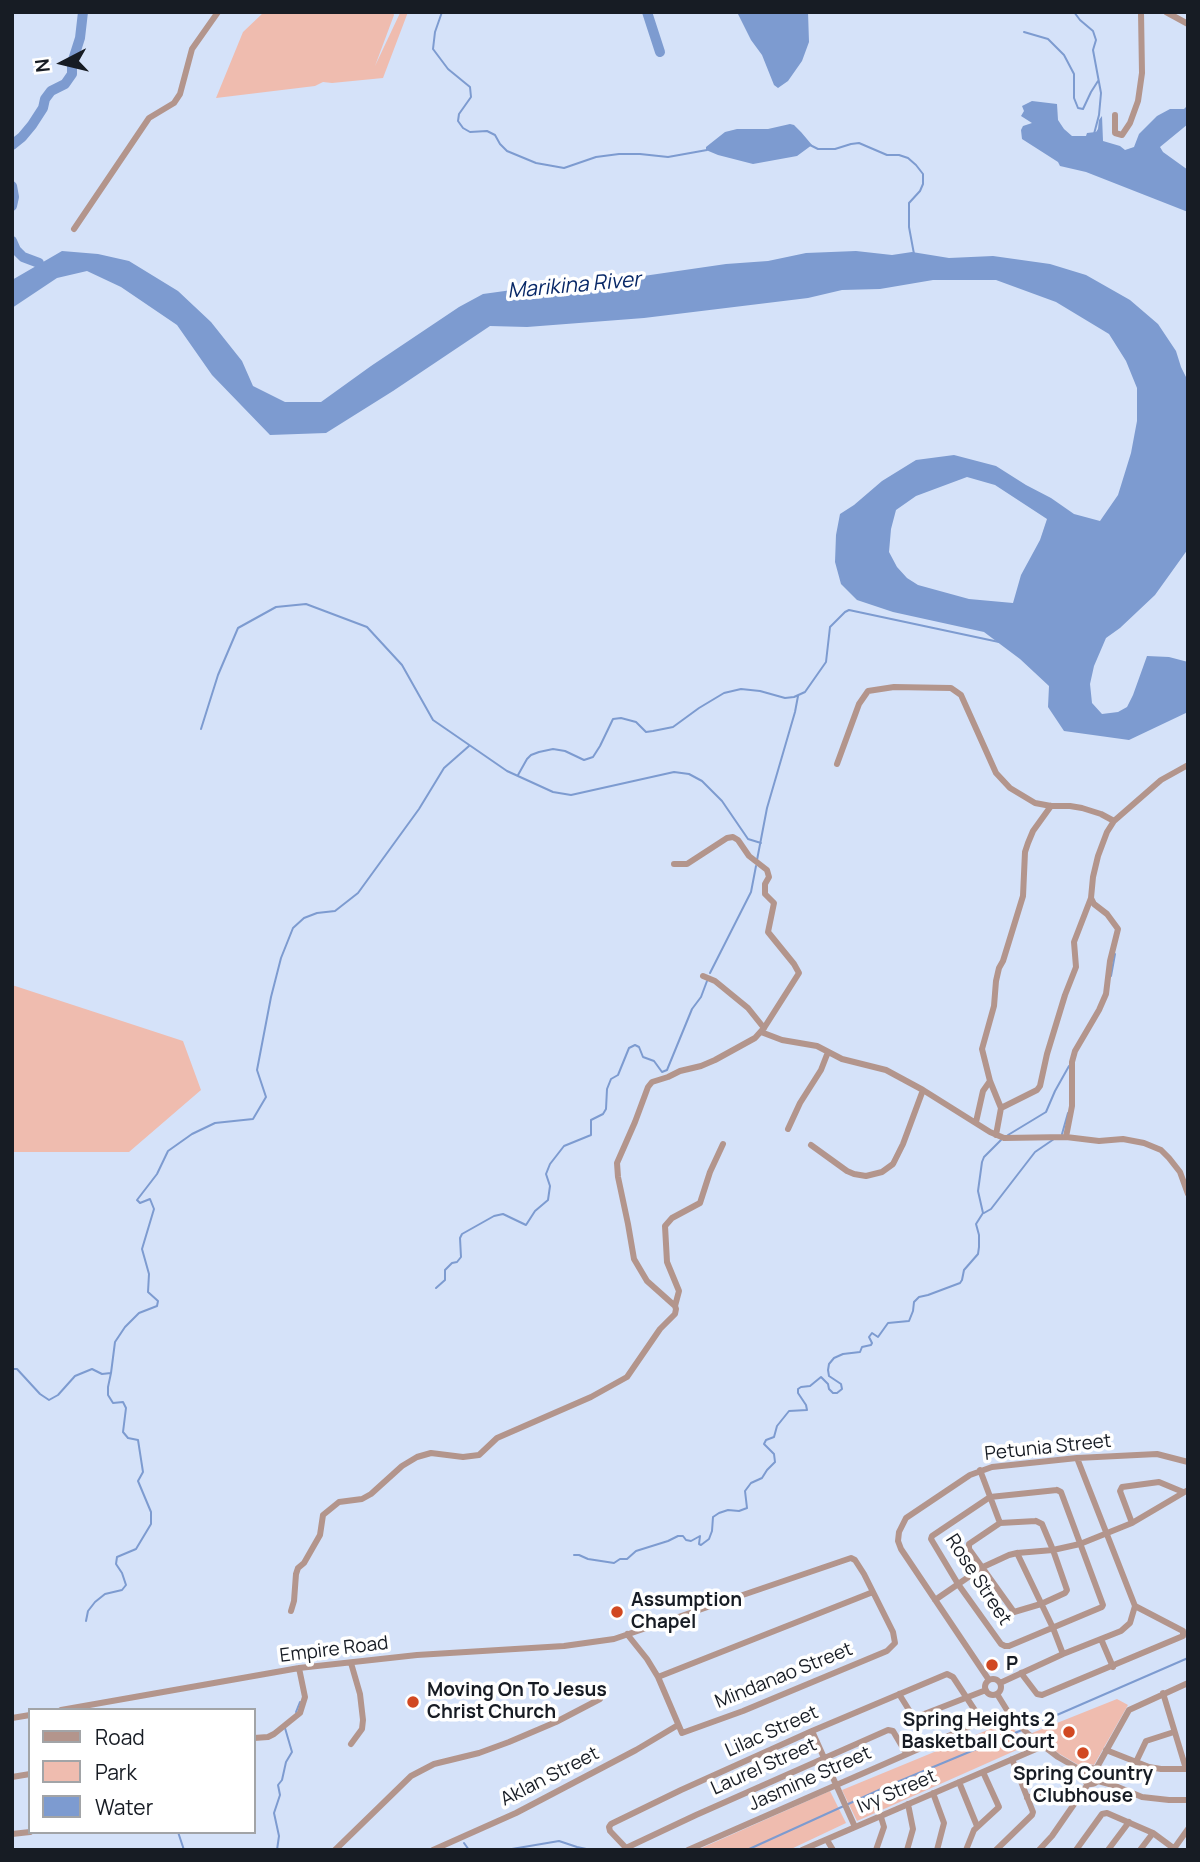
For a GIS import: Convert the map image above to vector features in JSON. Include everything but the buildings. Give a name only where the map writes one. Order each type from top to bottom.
[{"type":"street","points":[[74,229],[149,118],[174,103],[180,94],[192,49],[218,12]]},
{"type":"street","points":[[1115,115],[1116,134],[1123,134],[1132,120],[1138,102],[1142,73],[1141,12]]},
{"type":"street","points":[[1166,12],[1188,24]]},
{"type":"street","points":[[837,764],[859,704],[868,691],[894,687],[951,688],[961,695],[998,776],[1010,788],[1035,803],[1082,808],[1114,821]]},
{"type":"street","points":[[1001,1108],[1040,1086],[1047,1054],[1076,967],[1074,942],[1091,898],[1098,856],[1107,832],[1114,821],[1161,780],[1188,765]]},
{"type":"street","points":[[996,1135],[1001,1108],[990,1081],[982,1049],[994,1006],[996,981],[1021,904],[1025,852],[1033,831],[1051,806]]},
{"type":"street","points":[[674,864],[687,864],[727,838],[738,840],[756,862],[767,870],[769,877],[765,884],[765,894],[774,903],[768,932],[799,973],[755,1038],[715,1060],[652,1082],[617,1163],[634,1259],[648,1281],[675,1306]]},
{"type":"street","points":[[1066,1137],[1072,1106],[1072,1062],[1075,1051],[1106,994],[1118,929],[1091,898]]},
{"type":"street","points":[[703,975],[715,981],[748,1008],[762,1030],[782,1040],[817,1045],[842,1059],[886,1070],[996,1135],[1011,1138],[1137,1140],[1161,1150],[1176,1166],[1188,1194]]},
{"type":"street","points":[[788,1129],[828,1052]]},
{"type":"street","points":[[976,1122],[983,1091],[990,1081]]},
{"type":"street","points":[[811,1145],[854,1174],[866,1176],[882,1172],[892,1164],[903,1144],[923,1090]]},
{"type":"street","points":[[291,1611],[298,1568],[304,1563],[320,1535],[323,1515],[339,1502],[362,1499],[402,1466],[424,1455],[479,1455],[497,1438],[591,1397],[627,1377],[660,1329],[676,1314],[679,1291],[667,1262],[665,1226],[672,1218],[700,1203],[723,1144]]},
{"type":"street","name":"Petunia Street","points":[[989,1680],[901,1549],[898,1532],[906,1518],[970,1475],[992,1467],[1077,1458],[1157,1454],[1188,1462]]},
{"type":"street","points":[[1000,1683],[1101,1639],[1130,1623],[1135,1606],[1077,1458]]},
{"type":"street","points":[[980,1470],[1000,1523]]},
{"type":"street","points":[[1132,1522],[1120,1491],[1122,1487],[1159,1482],[1185,1491]]},
{"type":"street","name":"Rose Street","points":[[1059,1491],[1102,1607],[1005,1646],[958,1584],[931,1539],[990,1497],[1059,1491]]},
{"type":"street","points":[[935,1600],[983,1567],[1017,1553],[1053,1550],[1107,1534],[1185,1491]]},
{"type":"street","points":[[1036,1521],[1053,1550],[1067,1590],[1041,1604],[1014,1612],[970,1549],[970,1544],[1000,1523],[1036,1521]]},
{"type":"street","points":[[1017,1553],[1063,1654]]},
{"type":"street","name":"Empire Road","points":[[72,1708],[299,1668],[417,1655],[564,1646],[614,1639],[851,1558],[864,1574],[873,1592]]},
{"type":"street","points":[[658,1677],[873,1592]]},
{"type":"street","name":"Mindanao Street","points":[[678,1725],[682,1733],[743,1711],[892,1648],[895,1643],[893,1632],[873,1592]]},
{"type":"street","points":[[1021,1673],[1038,1696],[1184,1636],[1183,1631],[1135,1606]]},
{"type":"street","points":[[627,1634],[658,1677],[678,1725]]},
{"type":"street","points":[[1101,1639],[1113,1667]]},
{"type":"street","points":[[351,1663],[360,1694],[363,1720],[362,1728],[351,1744]]},
{"type":"street","points":[[256,1738],[268,1737],[300,1713],[305,1697],[299,1668]]},
{"type":"street","name":"Lilac Street","points":[[627,1849],[610,1831],[608,1827],[611,1824],[812,1731],[947,1674],[953,1677],[966,1698]]},
{"type":"street","points":[[986,1690],[989,1680],[994,1679],[1000,1683]]},
{"type":"street","points":[[997,1694],[1000,1683]]},
{"type":"street","points":[[1096,1769],[1129,1710],[1188,1683]]},
{"type":"street","points":[[899,1694],[914,1718],[986,1690]]},
{"type":"street","points":[[986,1690],[992,1695],[997,1694]]},
{"type":"street","points":[[1105,1750],[1161,1769],[1187,1769],[1163,1693]]},
{"type":"street","points":[[997,1694],[1017,1724],[1028,1734],[1058,1757],[1084,1772]]},
{"type":"street","name":"Jasmine Street","points":[[688,1850],[978,1723],[980,1718],[966,1698]]},
{"type":"street","points":[[335,1850],[411,1776],[428,1766],[500,1745],[556,1722],[600,1699]]},
{"type":"street","name":"Aklan Street","points":[[433,1850],[516,1813],[678,1725]]},
{"type":"street","name":"Laurel Street","points":[[627,1849],[696,1815],[891,1730],[906,1754]]},
{"type":"street","points":[[812,1731],[855,1827]]},
{"type":"street","points":[[1136,1762],[1146,1741],[1174,1732]]},
{"type":"street","name":"Ivy Street","points":[[802,1850],[1043,1746]]},
{"type":"street","points":[[1000,1848],[1033,1812],[1012,1759]]},
{"type":"street","points":[[1098,1782],[1100,1775],[1096,1769],[1090,1768],[1084,1772],[1083,1779],[1088,1784],[1098,1782],[1113,1785],[1142,1797],[1188,1800]]},
{"type":"street","points":[[966,1850],[977,1826],[999,1807],[983,1772]]},
{"type":"street","points":[[959,1782],[977,1826]]},
{"type":"street","points":[[1039,1850],[1088,1784]]},
{"type":"street","points":[[1027,1798],[1043,1792]]},
{"type":"street","points":[[933,1793],[944,1824],[937,1850]]},
{"type":"street","points":[[907,1850],[913,1829],[908,1804]]},
{"type":"street","points":[[1076,1850],[1102,1814],[1153,1833],[1175,1849],[1188,1829]]},
{"type":"street","points":[[876,1850],[884,1827],[881,1817]]},
{"type":"street","points":[[1108,1850],[1129,1822]]},
{"type":"street","points":[[1140,1850],[1153,1833]]},
{"type":"street","points":[[827,1840],[832,1850]]},
{"type":"green space","points":[[264,12],[393,12],[375,66],[400,13],[408,12],[383,78],[323,82],[315,86],[216,98],[243,32]]},
{"type":"green space","points":[[12,985],[183,1041],[201,1090],[129,1152],[12,1152]]},
{"type":"green space","points":[[1117,1699],[1128,1705],[1094,1765],[1082,1767],[1032,1733]]},
{"type":"green space","points":[[1007,1722],[1028,1745],[857,1821],[842,1790]]},
{"type":"green space","points":[[830,1791],[846,1823],[789,1850],[697,1850]]},
{"type":"water","points":[[737,12],[808,12],[809,42],[802,61],[788,81],[778,88],[774,85],[762,55]]},
{"type":"water","points":[[1032,101],[1057,104],[1058,120],[1072,136],[1086,136],[1087,133],[1096,132],[1102,116],[1103,141],[1125,150],[1134,147],[1139,134],[1157,116],[1170,109],[1184,109],[1188,105],[1188,124],[1160,147],[1188,170],[1188,212],[1086,172],[1060,166],[1058,162],[1022,139],[1023,126],[1032,123],[1021,116],[1024,111],[1022,106]]},
{"type":"water","points":[[790,124],[812,145],[797,156],[753,164],[706,150],[706,147],[725,132],[737,129],[768,129]]},
{"type":"water","points":[[62,251],[98,254],[129,261],[178,291],[211,322],[242,361],[253,386],[285,402],[321,402],[459,307],[483,294],[512,290],[547,290],[726,264],[768,261],[806,253],[856,251],[892,255],[912,252],[949,258],[993,256],[1050,264],[1086,275],[1130,300],[1158,324],[1176,351],[1188,381],[1188,549],[1155,595],[1106,638],[1094,666],[1090,684],[1092,703],[1102,714],[1118,712],[1127,707],[1147,656],[1169,657],[1188,662],[1188,712],[1129,740],[1064,731],[1048,707],[1049,686],[1020,659],[984,632],[893,612],[857,600],[841,584],[835,562],[840,514],[882,481],[916,460],[954,455],[996,466],[1074,514],[1100,521],[1118,495],[1131,453],[1137,421],[1137,388],[1126,361],[1109,334],[1056,302],[996,280],[933,280],[644,318],[527,327],[490,326],[326,433],[270,435],[212,375],[177,325],[121,287],[87,271],[57,278],[12,308],[12,280]],"holes":[[[967,477],[995,485],[1047,519],[1040,540],[1021,575],[1013,603],[969,599],[918,585],[907,578],[889,552],[896,510],[916,496]]]},
{"type":"waterway","points":[[12,145],[32,125],[51,91],[65,84],[72,74],[83,12]]},
{"type":"waterway","points":[[442,12],[433,49],[448,69],[470,87],[471,97],[459,114],[458,121],[470,132],[487,131],[495,135],[507,151],[536,163],[564,168],[596,157],[619,154],[668,157],[707,150]]},
{"type":"waterway","points":[[647,12],[660,52]]},
{"type":"waterway","points":[[1074,12],[1093,31],[1096,40],[1093,50],[1101,93],[1094,134]]},
{"type":"waterway","points":[[1024,32],[1048,39],[1064,55],[1074,74],[1074,98],[1078,108],[1083,109],[1098,81]]},
{"type":"waterway","points":[[810,145],[818,149],[835,149],[859,143],[887,155],[908,158],[916,165],[923,174],[923,184],[909,203],[909,227],[914,254]]},
{"type":"waterway","points":[[12,186],[12,206]]},
{"type":"waterway","points":[[12,241],[23,257],[39,263]]},
{"type":"waterway","points":[[201,729],[218,675],[238,628],[276,607],[306,604],[367,627],[402,665],[433,720],[507,771],[553,792],[571,795],[674,772],[689,774],[702,781],[722,801],[748,839],[761,843]]},
{"type":"waterway","points":[[518,775],[527,759],[539,752],[553,749],[565,751],[584,760],[593,757],[613,719],[636,722],[646,732],[673,727],[724,693],[741,689],[785,698],[805,692],[826,662],[830,627],[849,610],[999,642]]},
{"type":"waterway","points":[[757,860],[767,808],[798,696]]},
{"type":"waterway","points":[[12,1369],[17,1369],[49,1400],[58,1395],[75,1376],[92,1369],[102,1374],[111,1373],[115,1342],[139,1313],[157,1306],[158,1301],[148,1292],[149,1274],[142,1249],[154,1209],[150,1199],[140,1203],[137,1200],[157,1174],[168,1151],[192,1134],[215,1123],[253,1119],[266,1097],[257,1070],[271,997],[281,958],[293,928],[304,918],[335,911],[358,893],[419,809],[444,768],[469,746]]},
{"type":"waterway","points":[[710,973],[751,892],[756,866]]},
{"type":"waterway","points":[[1111,976],[1115,954]]},
{"type":"waterway","points":[[436,1288],[445,1280],[445,1270],[461,1257],[462,1234],[494,1216],[503,1214],[526,1225],[535,1211],[548,1200],[550,1186],[546,1174],[550,1164],[564,1146],[591,1135],[591,1120],[603,1114],[606,1109],[607,1089],[611,1079],[618,1075],[629,1048],[635,1045],[639,1047],[643,1057],[654,1061],[662,1072],[667,1070],[692,1009],[701,997],[707,981]]},
{"type":"waterway","points":[[1008,1135],[1046,1112],[1069,1066]]},
{"type":"waterway","points":[[1062,1134],[1068,1113]]},
{"type":"waterway","points":[[984,1213],[991,1209],[1035,1152],[1054,1139]]},
{"type":"waterway","points":[[574,1555],[614,1563],[627,1559],[636,1551],[678,1536],[691,1541],[700,1536],[701,1545],[709,1539],[713,1517],[728,1510],[739,1511],[747,1508],[745,1491],[751,1483],[762,1478],[775,1462],[774,1454],[764,1444],[766,1440],[774,1437],[777,1426],[789,1411],[807,1410],[798,1389],[810,1386],[821,1377],[829,1389],[837,1393],[842,1389],[841,1384],[829,1376],[828,1370],[834,1358],[860,1352],[862,1347],[871,1345],[869,1337],[872,1333],[878,1337],[888,1323],[909,1321],[914,1302],[919,1297],[960,1283],[964,1270],[978,1254],[979,1235],[976,1224],[983,1213],[978,1191],[982,1162],[1001,1140]]},
{"type":"waterway","points":[[86,1621],[88,1611],[95,1602],[105,1594],[122,1590],[126,1585],[116,1564],[117,1557],[136,1549],[151,1524],[151,1512],[138,1481],[143,1472],[138,1440],[128,1438],[123,1432],[126,1408],[123,1402],[113,1403],[108,1395],[111,1373]]},
{"type":"waterway","points":[[1027,1728],[1188,1658]]},
{"type":"waterway","points":[[296,1712],[300,1702]]},
{"type":"waterway","points":[[277,1850],[279,1836],[274,1813],[280,1795],[278,1785],[292,1752],[285,1728]]},
{"type":"waterway","points":[[747,1850],[890,1785],[1022,1730]]},
{"type":"waterway","points":[[179,1834],[184,1850]]},
{"type":"waterway","points":[[506,1850],[559,1841],[591,1850]]},
{"type":"waterway","points":[[464,1843],[469,1850]]},
{"type":"place","name":"Assumption Chapel","points":[[617,1612]]},
{"type":"place","name":"P","points":[[992,1665]]},
{"type":"place","name":"Moving On To Jesus Christ Church","points":[[413,1702]]},
{"type":"place","name":"Spring Heights 2 Basketball Court","points":[[1069,1732]]},
{"type":"place","name":"Spring Country Clubhouse","points":[[1083,1753]]},
{"type":"water label","name":"Marikina River","points":[[574,286]]}]
